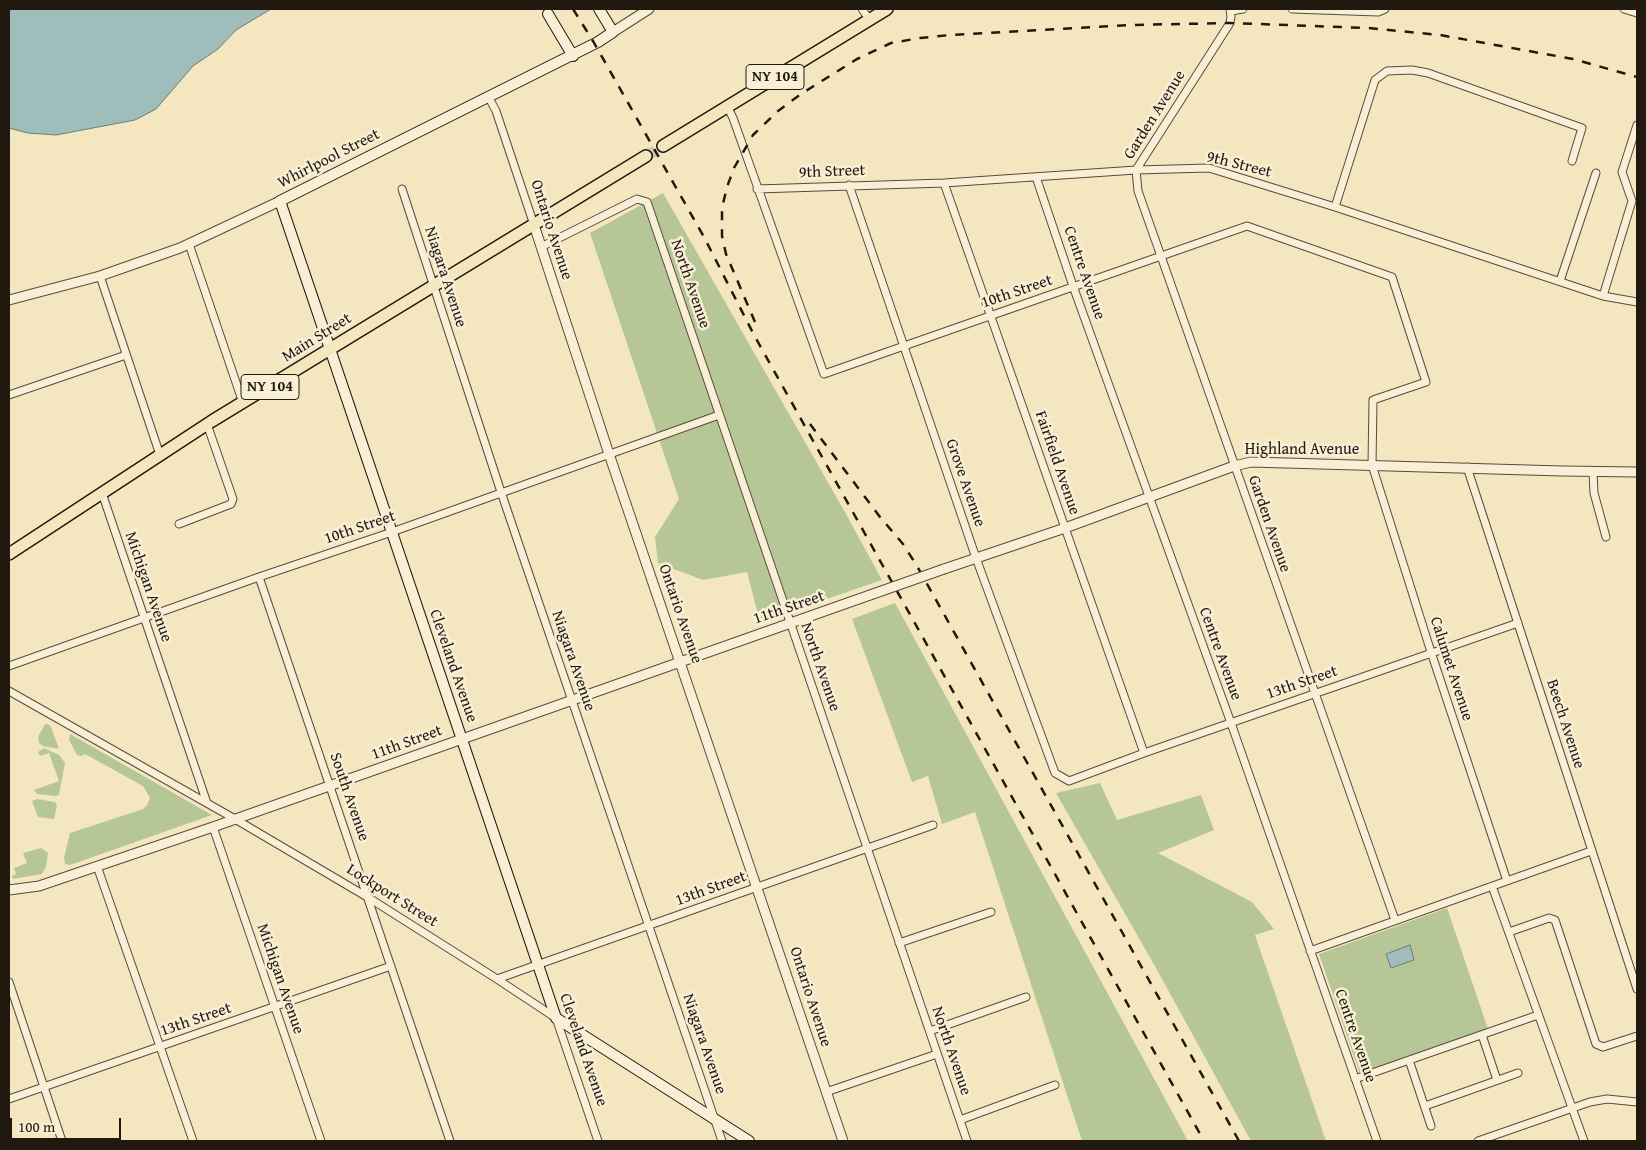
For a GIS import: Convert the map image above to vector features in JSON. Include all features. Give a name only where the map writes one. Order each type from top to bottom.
[{"type":"main road","points":[[599,9],[613,32]]},
{"type":"main road","name":"NY 104","points":[[663,146],[887,9]]},
{"type":"main road","points":[[548,14],[573,56]]},
{"type":"main road","name":"Whirlpool Street","points":[[280,200],[488,96],[573,56],[613,32]]},
{"type":"main road","name":"Main Street","points":[[9,554],[207,424],[646,156]]},
{"type":"main road","name":"Cleveland Avenue","points":[[280,200],[556,1018]]},
{"type":"main road","name":"Lockport Street","points":[[556,1018],[749,1141]]},
{"type":"street","name":"Whirlpool Street","points":[[613,32],[649,9]]},
{"type":"street","points":[[862,9],[870,19]]},
{"type":"street","points":[[1230,10],[1243,9]]},
{"type":"street","points":[[1292,9],[1378,12],[1385,9]]},
{"type":"street","points":[[1624,9],[1637,13]]},
{"type":"street","name":"Garden Avenue","points":[[1230,10],[1230,23],[1136,170],[1138,191],[1395,920]]},
{"type":"street","points":[[1336,207],[1375,80],[1386,71],[1412,70],[1428,73],[1582,128],[1572,161]]},
{"type":"street","name":"Ontario Avenue","points":[[488,96],[496,111],[843,1141]]},
{"type":"street","points":[[727,106],[733,118],[757,189]]},
{"type":"street","points":[[1603,296],[1632,201],[1622,172],[1637,125]]},
{"type":"street","name":"9th Street","points":[[757,189],[944,183],[1136,170],[1209,168],[1336,207],[1603,296],[1637,302]]},
{"type":"street","points":[[1560,281],[1596,174]]},
{"type":"street","name":"Centre Avenue","points":[[1036,177],[1377,1141]]},
{"type":"street","name":"Fairfield Avenue","points":[[944,183],[1144,753]]},
{"type":"street","name":"Grove Avenue","points":[[849,185],[976,558],[1055,774],[1069,782]]},
{"type":"street","name":"Niagara Avenue","points":[[402,189],[501,492],[722,1141]]},
{"type":"street","name":"10th Street","points":[[757,189],[824,374],[1247,226]]},
{"type":"street","name":"North Avenue","points":[[541,247],[638,199],[647,202],[968,1141]]},
{"type":"street","name":"Whirlpool Street","points":[[9,300],[100,276],[189,244],[280,200]]},
{"type":"street","name":"Calumet Avenue","points":[[1247,226],[1392,277],[1426,382],[1373,400],[1372,464],[1431,652],[1507,881]]},
{"type":"street","points":[[189,244],[243,403]]},
{"type":"street","points":[[100,276],[160,455]]},
{"type":"street","points":[[9,395],[126,355]]},
{"type":"street","name":"10th Street","points":[[9,666],[719,415]]},
{"type":"street","points":[[179,524],[231,504],[233,499],[207,424]]},
{"type":"street","name":"Highland Avenue","points":[[870,595],[1065,528],[1148,496],[1234,466],[1251,462],[1637,472]]},
{"type":"street","name":"Beech Avenue","points":[[1467,467],[1637,989]]},
{"type":"street","points":[[1593,472],[1594,492],[1606,537]]},
{"type":"street","name":"Michigan Avenue","points":[[102,493],[207,803]]},
{"type":"street","name":"South Avenue","points":[[259,577],[450,1141]]},
{"type":"street","name":"11th Street","points":[[9,890],[39,886],[212,827],[870,595]]},
{"type":"street","name":"13th Street","points":[[1069,782],[1144,753],[1518,623]]},
{"type":"street","name":"Lockport Street","points":[[9,691],[207,803],[369,898],[556,1018]]},
{"type":"street","name":"13th Street","points":[[498,979],[933,826]]},
{"type":"street","name":"Michigan Avenue","points":[[212,827],[321,1141]]},
{"type":"street","points":[[1310,951],[1591,851]]},
{"type":"street","points":[[97,866],[193,1141]]},
{"type":"street","points":[[1492,886],[1584,1141]]},
{"type":"street","points":[[899,943],[991,912]]},
{"type":"street","points":[[1509,932],[1549,918],[1555,920],[1596,1044],[1604,1047],[1637,1036]]},
{"type":"street","name":"13th Street","points":[[9,1099],[392,966]]},
{"type":"street","points":[[9,982],[62,1141]]},
{"type":"street","points":[[930,1031],[1026,997]]},
{"type":"street","points":[[1355,1079],[1538,1015]]},
{"type":"street","name":"Cleveland Avenue","points":[[556,1018],[598,1141]]},
{"type":"street","points":[[1482,1035],[1497,1080]]},
{"type":"street","points":[[826,1092],[937,1054]]},
{"type":"street","points":[[1409,1060],[1431,1126]]},
{"type":"street","points":[[1424,1106],[1518,1073]]},
{"type":"street","points":[[960,1120],[1055,1085]]},
{"type":"street","points":[[1478,1141],[1590,1102],[1607,1099],[1637,1102]]},
{"type":"green space","points":[[663,193],[882,580],[760,622],[747,572],[703,580],[658,563],[655,537],[679,499],[590,233]]},
{"type":"green space","points":[[895,603],[1188,1141],[1082,1141],[975,812],[942,824],[928,776],[912,782],[852,619]]},
{"type":"green space","points":[[45,724],[51,727],[59,749],[43,746],[39,743],[38,737]]},
{"type":"green space","points":[[70,734],[212,815],[70,865],[65,864],[64,858],[70,833],[143,809],[150,798],[143,786],[85,754],[77,755],[69,740]]},
{"type":"green space","points":[[44,748],[59,755],[65,763],[59,795],[37,794],[34,790],[59,781],[49,753],[40,756],[38,752]]},
{"type":"green space","points":[[1100,783],[1117,820],[1201,795],[1214,830],[1158,853],[1252,902],[1274,929],[1255,935],[1326,1141],[1251,1141],[1156,968],[1056,793]]},
{"type":"green space","points":[[37,799],[55,802],[57,805],[54,819],[38,817],[32,801]]},
{"type":"green space","points":[[41,848],[48,853],[46,867],[42,874],[13,879],[12,876],[16,874],[14,868],[27,863],[23,853]]},
{"type":"green space","points":[[1447,908],[1488,1029],[1360,1074],[1319,954]]},
{"type":"water","points":[[9,9],[271,9],[236,30],[218,49],[193,66],[156,109],[135,120],[56,135],[28,133],[9,128]]},
{"type":"water","points":[[1410,945],[1414,960],[1391,968],[1386,954]]},
{"type":"tunnel","points":[[646,156],[663,146]]},
{"type":"railway","points":[[573,9],[704,237],[754,335],[1204,1141]]},
{"type":"railway","points":[[755,322],[726,254],[722,236],[722,208],[734,168],[753,135],[778,111],[801,94],[857,59],[891,43],[950,35],[1131,25],[1230,23],[1368,28],[1440,35],[1573,59],[1637,77]]},
{"type":"railway","points":[[810,424],[880,517],[903,544],[917,566],[1239,1141]]}]
